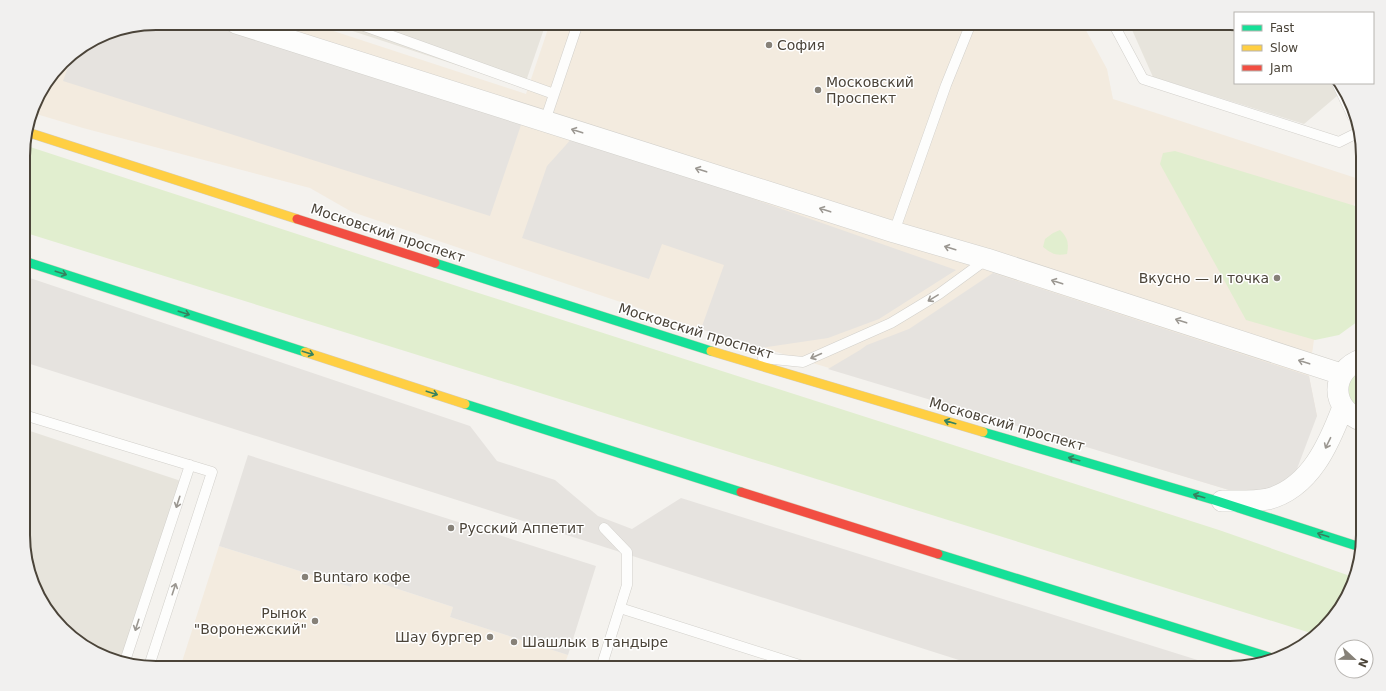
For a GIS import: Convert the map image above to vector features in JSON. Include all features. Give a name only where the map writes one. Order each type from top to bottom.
[{"type":"main road","name":"Московский проспект","points":[[32,134],[722,355],[1214,500],[1355,546]]},
{"type":"main road","points":[[30,263],[626,456],[1265,656]]},
{"type":"street","points":[[258,30],[894,232],[987,259],[1341,374]]},
{"type":"street","points":[[1356,362],[1347,367],[1341,374],[1338,383],[1338,393],[1343,407],[1356,418]]},
{"type":"street","points":[[1214,500],[1241,501],[1268,499],[1299,483],[1313,467],[1325,449],[1343,407]]},
{"type":"lane","points":[[376,30],[554,94]]},
{"type":"lane","points":[[545,121],[576,30]]},
{"type":"lane","points":[[894,232],[946,86],[968,30]]},
{"type":"lane","points":[[1117,30],[1144,79],[1339,142],[1354,135]]},
{"type":"lane","points":[[722,355],[803,362],[891,323],[939,294],[987,259]]},
{"type":"lane","points":[[30,417],[212,472],[151,661]]},
{"type":"lane","points":[[126,657],[190,465]]},
{"type":"lane","points":[[603,661],[627,585],[627,552],[604,528]]},
{"type":"lane","points":[[620,608],[787,661]]},
{"type":"shaded area","points":[[156,30],[229,30],[522,122],[490,216],[63,81],[69,65],[79,56],[100,43],[124,34]]},
{"type":"shaded area","points":[[330,30],[526,94],[548,30],[1086,30],[1107,69],[1113,99],[1356,178],[1356,199],[1316,325],[1309,376],[1317,416],[1252,497],[701,329],[352,212],[310,188],[83,128],[38,114],[47,93],[61,73],[79,56],[100,43],[124,34],[140,31]]},
{"type":"shaded area","points":[[349,30],[544,30],[524,87]]},
{"type":"shaded area","points":[[1132,30],[1234,30],[1234,84],[1333,84],[1339,94],[1304,124],[1153,77]]},
{"type":"shaded area","points":[[574,136],[956,270],[879,319],[828,338],[761,348],[701,329],[724,265],[662,244],[649,279],[522,238],[547,166]]},
{"type":"shaded area","points":[[993,273],[1309,376],[1317,416],[1292,482],[1252,497],[828,369],[867,345],[909,329]]},
{"type":"shaded area","points":[[30,278],[470,426],[497,461],[555,480],[598,516],[632,529],[681,498],[1201,661],[962,661],[30,364]]},
{"type":"shaded area","points":[[30,431],[181,481],[122,656],[100,648],[73,630],[61,618],[43,591],[34,567],[30,535]]},
{"type":"shaded area","points":[[248,455],[596,566],[568,655],[450,617],[453,607],[355,575],[351,587],[219,546]]},
{"type":"shaded area","name":"Рынок \"Воронежский\"","points":[[219,546],[351,587],[355,575],[453,607],[450,617],[568,655],[566,661],[182,661]]},
{"type":"green space","points":[[30,147],[469,290],[1219,530],[1349,576],[1343,591],[1335,605],[1325,618],[1310,633],[30,234]]},
{"type":"green space","points":[[1175,151],[1356,206],[1356,323],[1339,335],[1315,340],[1246,320],[1160,164],[1163,153]]},
{"type":"green space","points":[[1060,230],[1065,236],[1068,247],[1067,254],[1060,255],[1054,254],[1043,247],[1045,239]]},
{"type":"green space","points":[[1356,373],[1356,408],[1354,407],[1346,390],[1349,379]]},
{"type":"traffic: fast","points":[[30,263],[305,352]]},
{"type":"traffic: fast","points":[[435,263],[711,351]]},
{"type":"traffic: fast","points":[[465,404],[741,492]]},
{"type":"traffic: fast","points":[[983,432],[1214,500],[1355,546]]},
{"type":"traffic: fast","points":[[938,554],[1265,656]]},
{"type":"traffic: slow","points":[[32,134],[297,219]]},
{"type":"traffic: slow","points":[[711,351],[983,432]]},
{"type":"traffic: slow","points":[[305,352],[465,404]]},
{"type":"traffic: jam","points":[[297,219],[435,263]]},
{"type":"traffic: jam","points":[[741,492],[938,554]]},
{"type":"place","name":"София","points":[[769,45]]},
{"type":"place","name":"Московский Проспект","points":[[818,90]]},
{"type":"place","name":"Вкусно — и точка","points":[[1277,278]]},
{"type":"place","name":"Русский Аппетит","points":[[451,528]]},
{"type":"place","name":"Buntaro кофе","points":[[305,577]]},
{"type":"place","name":"Рынок \"Воронежский\"","points":[[315,621]]},
{"type":"place","name":"Шау бургер","points":[[490,637]]},
{"type":"place","name":"Шашлык в тандыре","points":[[514,642]]}]
